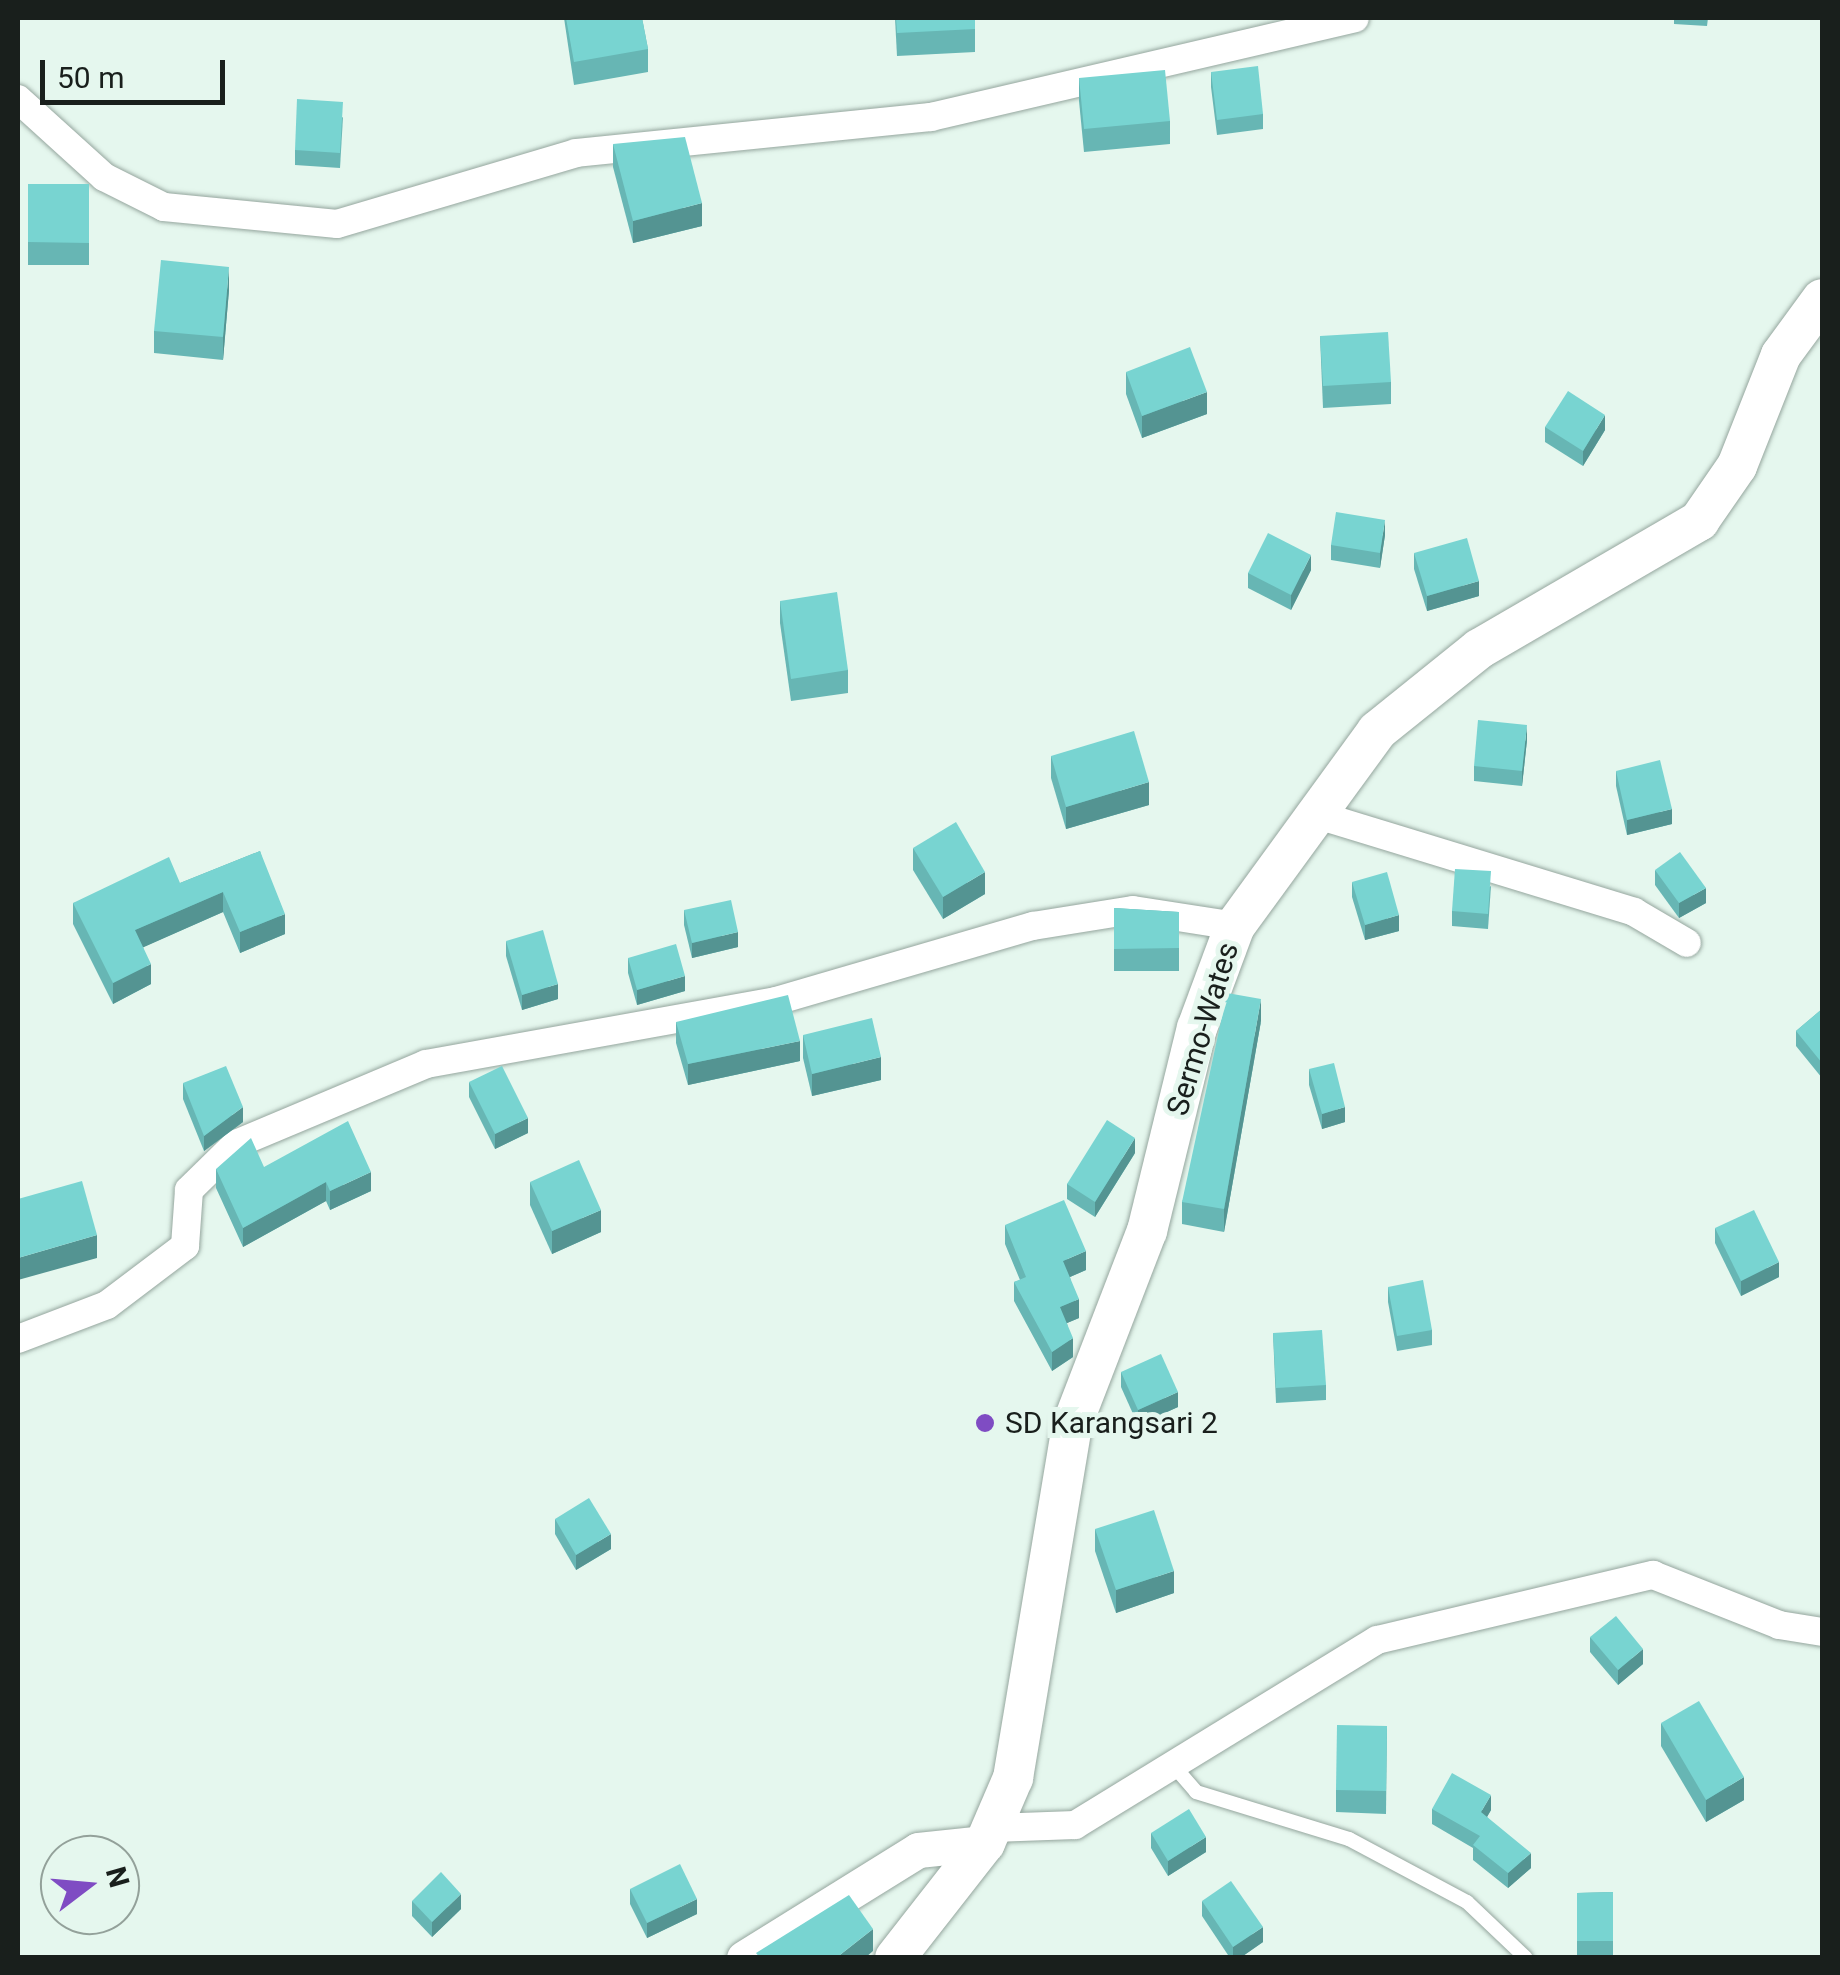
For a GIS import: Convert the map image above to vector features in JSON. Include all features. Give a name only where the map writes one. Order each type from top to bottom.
[{"type":"main road","name":"Sermo-Wates","points":[[896,1958],[989,1836],[1023,1740],[1044,1554],[1072,1425],[1148,1231],[1197,1028],[1235,926],[1310,813],[1377,731],[1480,649],[1699,521],[1737,466],[1781,355],[1822,298]]},
{"type":"street","points":[[18,99],[104,177],[164,207],[337,224],[576,152],[931,117],[1355,18]]},
{"type":"street","points":[[1310,813],[1634,912],[1687,944]]},
{"type":"street","points":[[18,1338],[106,1304],[185,1246],[189,1190],[236,1144],[426,1064],[776,1001],[1033,926],[1133,910],[1235,926]]},
{"type":"street","points":[[744,1958],[918,1850],[1075,1825],[1377,1640],[1653,1574],[1780,1625],[1822,1632]]},
{"type":"lane","points":[[1172,1764],[1196,1792],[1349,1839],[1467,1902],[1526,1958]]},
{"type":"building","points":[[566,18],[642,18],[648,49],[574,62]]},
{"type":"building","points":[[896,18],[975,18],[975,29],[897,33]]},
{"type":"building","points":[[1258,66],[1263,114],[1217,120],[1211,72]]},
{"type":"building","points":[[1165,70],[1170,121],[1084,129],[1079,78]]},
{"type":"building","points":[[297,99],[343,102],[340,153],[295,150]]},
{"type":"building","points":[[685,137],[702,203],[633,221],[613,144]]},
{"type":"building","points":[[28,184],[89,184],[89,243],[28,242]]},
{"type":"building","points":[[161,260],[229,267],[223,337],[154,331]]},
{"type":"building","points":[[1388,332],[1391,382],[1323,386],[1320,336]]},
{"type":"building","points":[[1190,347],[1207,392],[1142,416],[1126,372]]},
{"type":"building","points":[[1568,391],[1605,415],[1583,451],[1545,427]]},
{"type":"building","points":[[1336,512],[1385,520],[1380,553],[1331,545]]},
{"type":"building","points":[[1268,533],[1311,555],[1291,595],[1248,573]]},
{"type":"building","points":[[1467,538],[1479,581],[1427,596],[1414,553]]},
{"type":"building","points":[[837,592],[848,670],[791,679],[780,601]]},
{"type":"building","points":[[1478,720],[1527,725],[1522,771],[1474,766]]},
{"type":"building","points":[[1134,731],[1149,782],[1066,807],[1051,756]]},
{"type":"building","points":[[1660,760],[1672,809],[1627,820],[1616,771]]},
{"type":"building","points":[[956,822],[985,872],[943,897],[913,848]]},
{"type":"building","points":[[260,851],[285,914],[240,932],[223,892],[135,930],[151,964],[113,983],[73,903],[169,857],[180,883]]},
{"type":"building","points":[[1680,852],[1706,888],[1679,903],[1655,870]]},
{"type":"building","points":[[1455,869],[1491,871],[1488,914],[1452,911]]},
{"type":"building","points":[[1387,872],[1399,915],[1365,925],[1352,882]]},
{"type":"building","points":[[731,900],[738,932],[692,943],[684,910]]},
{"type":"building","points":[[1114,908],[1179,912],[1179,948],[1114,949]]},
{"type":"building","points":[[543,930],[558,984],[522,995],[506,941]]},
{"type":"building","points":[[676,944],[685,976],[637,990],[628,958]]},
{"type":"building","points":[[1227,993],[1261,999],[1224,1209],[1182,1202]]},
{"type":"building","points":[[788,995],[800,1041],[688,1064],[676,1022]]},
{"type":"building","points":[[1822,1009],[1822,1063],[1796,1031]]},
{"type":"building","points":[[872,1018],[881,1057],[812,1074],[803,1035]]},
{"type":"building","points":[[1334,1063],[1345,1107],[1322,1114],[1309,1069]]},
{"type":"building","points":[[226,1066],[243,1107],[204,1136],[183,1083]]},
{"type":"building","points":[[502,1066],[528,1118],[495,1134],[469,1082]]},
{"type":"building","points":[[1107,1120],[1135,1138],[1095,1202],[1067,1184]]},
{"type":"building","points":[[348,1121],[371,1172],[330,1191],[326,1182],[243,1228],[216,1169],[251,1138],[264,1167]]},
{"type":"building","points":[[579,1160],[601,1210],[552,1231],[530,1182]]},
{"type":"building","points":[[82,1181],[97,1235],[18,1258],[18,1199]]},
{"type":"building","points":[[1064,1200],[1086,1251],[1063,1261],[1079,1299],[1060,1307],[1073,1338],[1052,1352],[1014,1282],[1026,1277],[1005,1225]]},
{"type":"building","points":[[1754,1210],[1779,1262],[1741,1281],[1715,1228]]},
{"type":"building","points":[[1423,1280],[1432,1330],[1397,1336],[1388,1287]]},
{"type":"building","points":[[1322,1330],[1326,1385],[1276,1388],[1273,1333]]},
{"type":"building","points":[[1161,1354],[1178,1392],[1138,1410],[1121,1372]]},
{"type":"building","points":[[589,1498],[611,1534],[576,1555],[555,1519]]},
{"type":"building","points":[[1154,1510],[1174,1571],[1116,1590],[1095,1529]]},
{"type":"building","points":[[1616,1616],[1643,1649],[1618,1670],[1590,1637]]},
{"type":"building","points":[[1699,1701],[1744,1777],[1706,1800],[1661,1723]]},
{"type":"building","points":[[1337,1725],[1387,1726],[1386,1791],[1336,1790]]},
{"type":"building","points":[[1452,1773],[1491,1795],[1481,1812],[1531,1853],[1508,1873],[1473,1845],[1480,1836],[1432,1809]]},
{"type":"building","points":[[1189,1809],[1206,1837],[1168,1861],[1151,1833]]},
{"type":"building","points":[[680,1864],[697,1899],[647,1923],[630,1889]]},
{"type":"building","points":[[441,1872],[461,1894],[432,1922],[412,1901]]},
{"type":"building","points":[[1231,1881],[1263,1927],[1233,1947],[1202,1901]]},
{"type":"building","points":[[1613,1892],[1613,1941],[1577,1941],[1577,1893]]},
{"type":"building","points":[[849,1895],[873,1929],[836,1958],[760,1958],[756,1953]]},
{"type":"place","name":"SD Karangsari 2","points":[[985,1423]]}]
